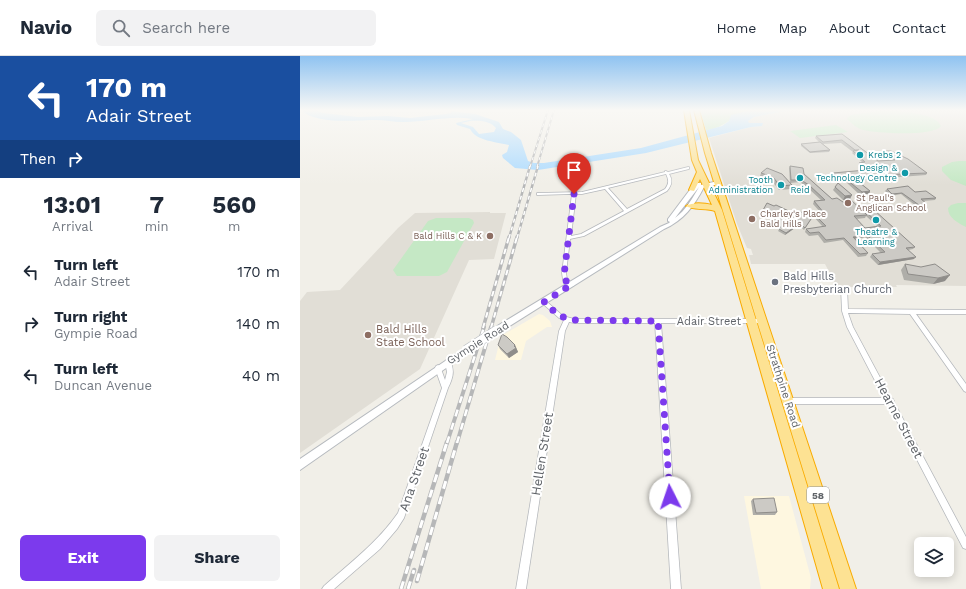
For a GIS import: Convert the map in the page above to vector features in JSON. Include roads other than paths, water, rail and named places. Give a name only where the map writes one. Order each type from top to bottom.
[{"type":"highway","name":"58","points":[[690,135],[693,153],[700,173],[706,183]]},
{"type":"highway","name":"58","points":[[702,135],[718,182]]},
{"type":"highway","points":[[692,190],[700,173]]},
{"type":"highway","name":"Strathpine Road","points":[[718,182],[757,321],[782,401],[848,589]]},
{"type":"highway","name":"Strathpine Road","points":[[706,183],[718,210],[757,321]]},
{"type":"highway","points":[[690,206],[707,206],[718,210]]},
{"type":"highway","name":"Strathpine Road","points":[[782,401],[830,588]]},
{"type":"main road","name":"Gympie Road","points":[[662,228],[682,207],[692,190],[699,184],[718,182]]},
{"type":"main road","name":"Gympie Road","points":[[300,465],[438,368],[662,228],[676,221],[690,206],[700,188],[706,183]]},
{"type":"street","points":[[538,194],[574,194],[688,168]]},
{"type":"street","points":[[569,238],[582,235],[668,189],[670,181],[666,172]]},
{"type":"street","points":[[605,187],[627,211]]},
{"type":"street","points":[[571,285],[565,280],[564,275],[574,194]]},
{"type":"street","name":"Hearne Street","points":[[844,288],[845,311],[850,327],[891,401],[966,545]]},
{"type":"street","points":[[544,302],[558,315],[567,320]]},
{"type":"street","points":[[845,311],[966,312]]},
{"type":"street","points":[[912,312],[966,389]]},
{"type":"street","name":"Adair Street","points":[[567,320],[757,321]]},
{"type":"street","name":"Hellen Street","points":[[521,589],[562,331],[567,320]]},
{"type":"street","points":[[658,321],[676,589]]},
{"type":"street","name":"Ana Street","points":[[327,589],[381,542],[396,524],[401,515],[451,370],[448,362]]},
{"type":"street","points":[[438,368],[445,388]]},
{"type":"street","points":[[782,401],[891,401]]},
{"type":"water","points":[[475,135],[515,135],[521,140],[528,161],[534,163],[544,163],[641,148],[689,135],[719,135],[646,153],[538,170],[515,168],[503,158],[502,155],[507,152],[509,145],[482,139]]},
{"type":"railway","points":[[530,167],[540,135]]},
{"type":"railway","points":[[537,167],[547,135]]},
{"type":"railway","points":[[509,238],[530,166]]},
{"type":"railway","points":[[517,238],[538,166]]},
{"type":"railway","points":[[483,328],[509,237]]},
{"type":"railway","points":[[491,328],[517,237]]},
{"type":"railway","points":[[447,443],[484,327]]},
{"type":"railway","points":[[457,443],[491,327]]},
{"type":"railway","points":[[401,589],[447,442]]},
{"type":"railway","points":[[417,581],[457,442]]},
{"type":"railway","points":[[408,589],[414,570]]},
{"type":"place","name":"Krebs 2","points":[[860,155]]},
{"type":"place","name":"Design & Technology Centre","points":[[905,173]]},
{"type":"place","name":"Reid","points":[[800,178]]},
{"type":"place","name":"Tooth Administration","points":[[781,185]]},
{"type":"place","name":"St Paul's Anglican School","points":[[848,203]]},
{"type":"place","name":"Charley's Place Bald Hills","points":[[752,219]]},
{"type":"place","name":"Theatre & Learning","points":[[876,220]]},
{"type":"place","name":"Bald Hills C & K","points":[[490,236]]},
{"type":"place","name":"Bald Hills Presbyterian Church","points":[[775,282]]},
{"type":"place","name":"Bald Hills State School","points":[[368,335]]}]
